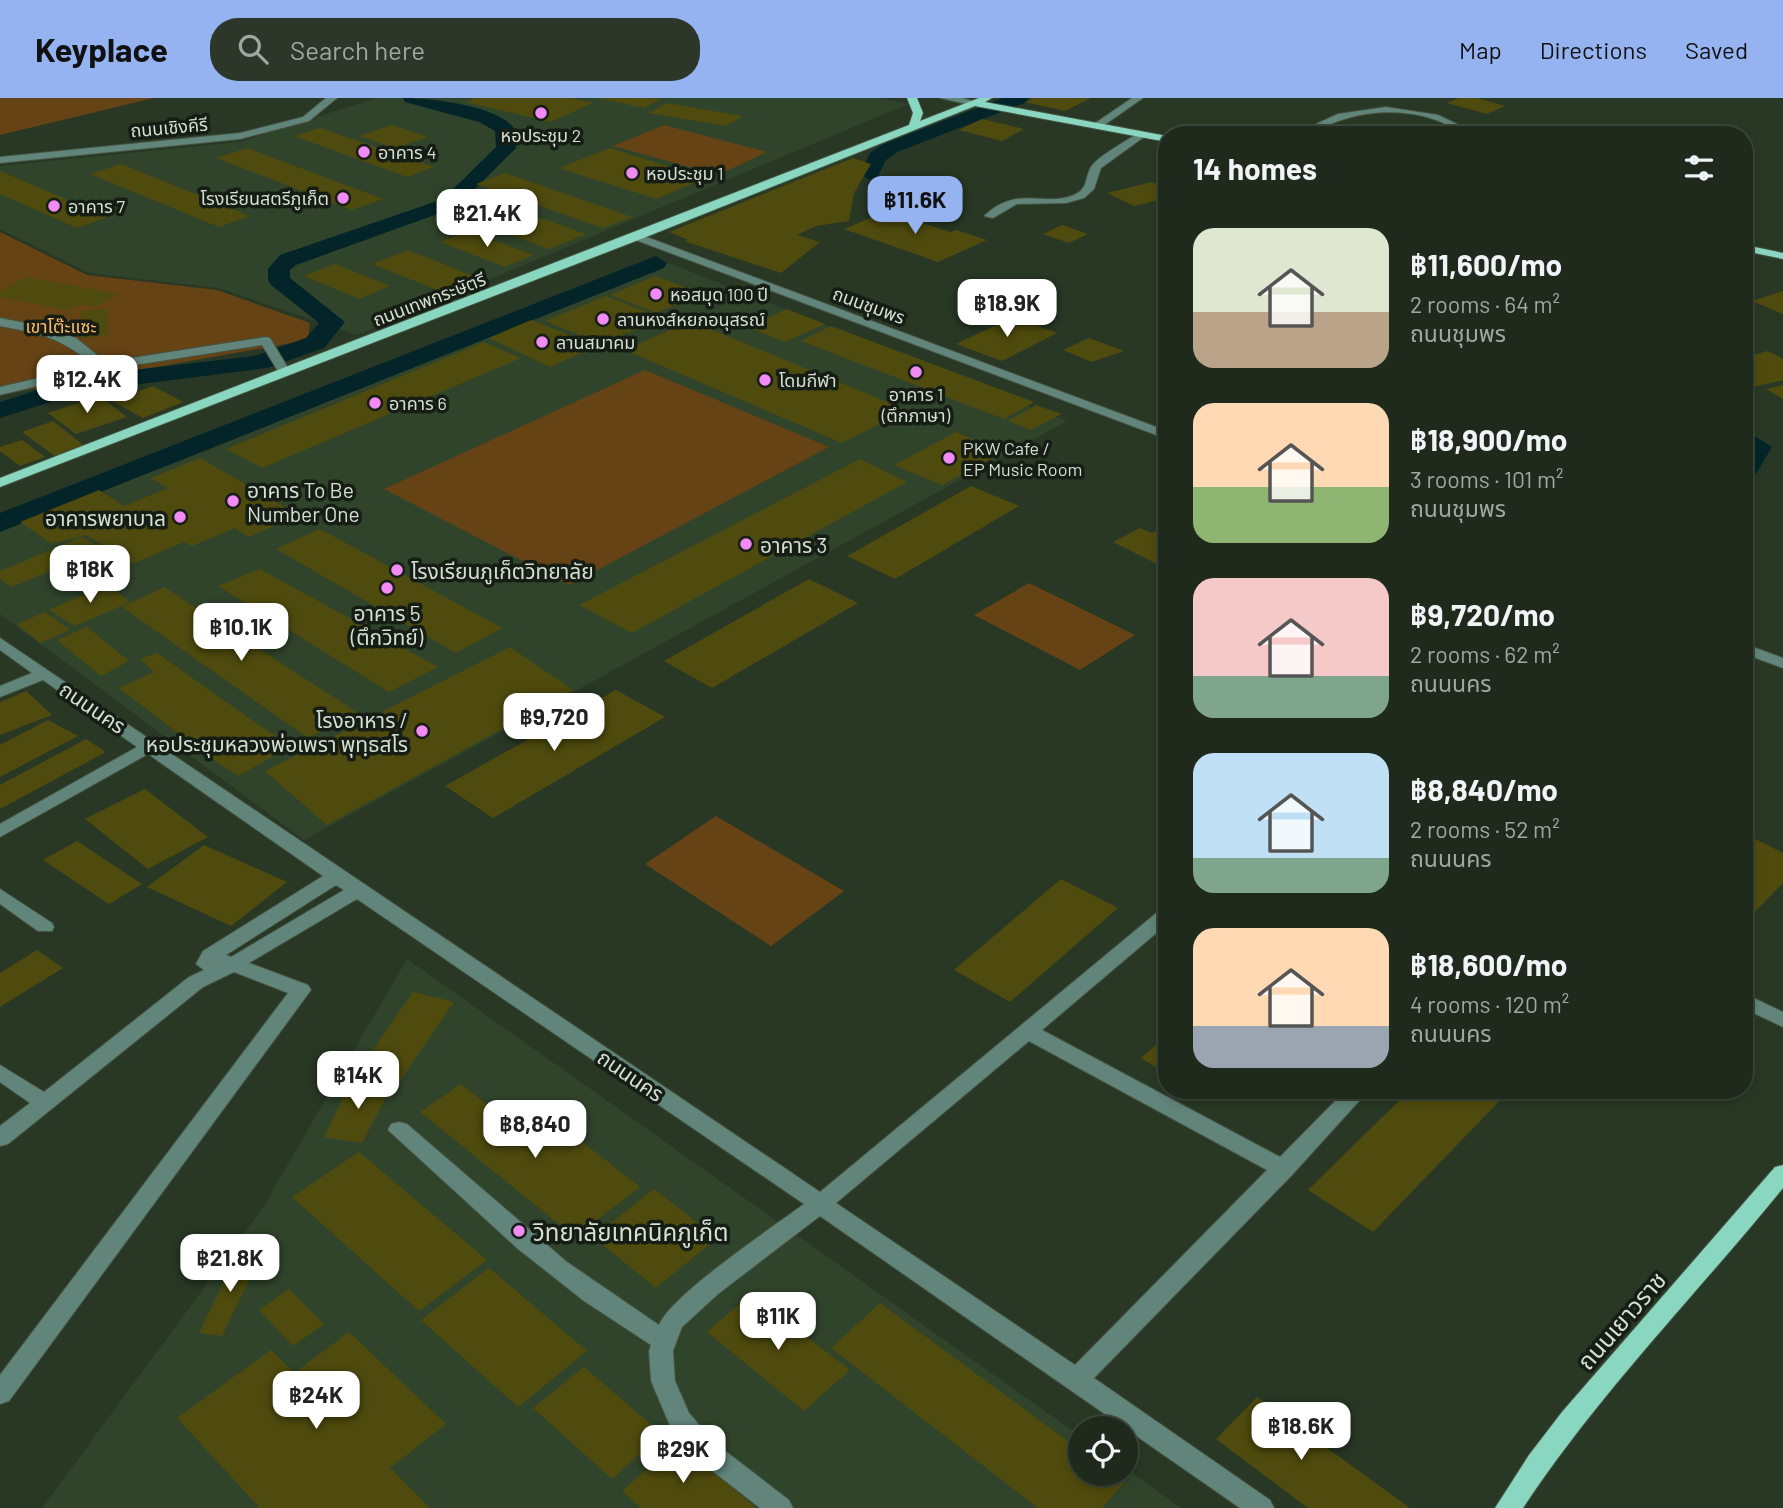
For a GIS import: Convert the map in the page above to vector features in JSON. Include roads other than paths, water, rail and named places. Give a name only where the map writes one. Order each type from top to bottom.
[{"type":"main road","points":[[912,98],[918,113],[914,125]]},
{"type":"main road","points":[[975,103],[987,101],[1007,109],[1158,137]]},
{"type":"main road","name":"ถนนเทพกระษัตรี","points":[[0,483],[283,371],[637,237],[975,103]]},
{"type":"main road","points":[[1753,250],[1783,256]]},
{"type":"main road","name":"ถนนเยาวราช","points":[[1507,1508],[1534,1467],[1574,1416],[1736,1231],[1783,1173]]},
{"type":"street","name":"ถนนเชิงคีรี","points":[[0,160],[240,136],[306,119],[332,98]]},
{"type":"street","points":[[945,98],[975,103]]},
{"type":"street","points":[[1097,126],[1138,98]]},
{"type":"street","points":[[1319,126],[1351,113],[1380,108],[1427,115],[1455,126]]},
{"type":"street","points":[[989,216],[1015,201],[1066,200],[1080,196],[1089,189],[1096,167],[1143,134]]},
{"type":"street","name":"ถนนชุมพร","points":[[637,237],[1158,432]]},
{"type":"street","points":[[0,322],[37,328],[72,341],[103,366]]},
{"type":"street","points":[[0,391],[103,366],[266,341],[283,371]]},
{"type":"street","name":"ถนนนคร","points":[[0,643],[357,891],[1078,1378],[1261,1508]]},
{"type":"street","points":[[1753,652],[1783,663]]},
{"type":"street","points":[[0,691],[44,674]]},
{"type":"street","points":[[0,831],[150,746]]},
{"type":"street","points":[[196,982],[210,956],[336,876]]},
{"type":"street","points":[[0,1138],[196,982],[234,964],[357,891]]},
{"type":"street","points":[[0,895],[45,927]]},
{"type":"street","points":[[780,1508],[706,1451],[680,1420],[663,1381],[661,1351],[673,1321],[710,1287],[820,1204],[1158,922]]},
{"type":"street","points":[[3,1382],[300,990],[210,956]]},
{"type":"street","points":[[1753,1005],[1783,1020]]},
{"type":"street","points":[[1028,1032],[1284,1169]]},
{"type":"street","points":[[0,1072],[45,1103]]},
{"type":"street","points":[[1078,1378],[1350,1099]]},
{"type":"street","points":[[399,1130],[568,1279],[614,1311],[665,1341]]},
{"type":"water","points":[[1753,435],[1772,447],[1753,479]]},
{"type":"waterway","points":[[0,410],[82,384],[258,363],[315,343],[333,322],[279,280],[279,269],[288,260],[450,203],[506,148],[504,128],[486,118],[412,98]]},
{"type":"waterway","points":[[870,174],[877,157],[890,148],[1020,98]]},
{"type":"waterway","points":[[0,523],[656,263]]},
{"type":"place","name":"หอประชุม 2","points":[[541,113]]},
{"type":"place","name":"อาคาร 4","points":[[364,152]]},
{"type":"place","name":"หอประชุม 1","points":[[632,173]]},
{"type":"place","name":"โรงเรียนสตรีภูเก็ต","points":[[343,198]]},
{"type":"place","name":"อาคาร 7","points":[[54,206]]},
{"type":"place","name":"หอสมุด 100 ปี","points":[[656,294]]},
{"type":"place","name":"ลานหงส์หยกอนุสรณ์","points":[[603,319]]},
{"type":"place","name":"ลานสมาคม","points":[[542,342]]},
{"type":"place","name":"อาคาร 1 (ตึกภาษา)","points":[[916,372]]},
{"type":"place","name":"โดมกีฬา","points":[[765,380]]},
{"type":"place","name":"อาคาร 6","points":[[375,403]]},
{"type":"place","name":"PKW Cafe / EP Music Room","points":[[949,458]]},
{"type":"place","name":"อาคาร To Be Number One","points":[[233,501]]},
{"type":"place","name":"อาคารพยาบาล","points":[[180,517]]},
{"type":"place","name":"อาคาร 3","points":[[746,544]]},
{"type":"place","name":"โรงเรียนภูเก็ตวิทยาลัย","points":[[397,570]]},
{"type":"place","name":"อาคาร 5 (ตึกวิทย์)","points":[[387,588]]},
{"type":"place","name":"โรงอาหาร / หอประชุมหลวงพ่อเพรา พุทฺธสโร","points":[[422,731]]},
{"type":"place","name":"วิทยาลัยเทคนิคภูเก็ต","points":[[519,1231]]},
{"type":"park label","name":"เขาโต๊ะแซะ","points":[[61,326]]}]
